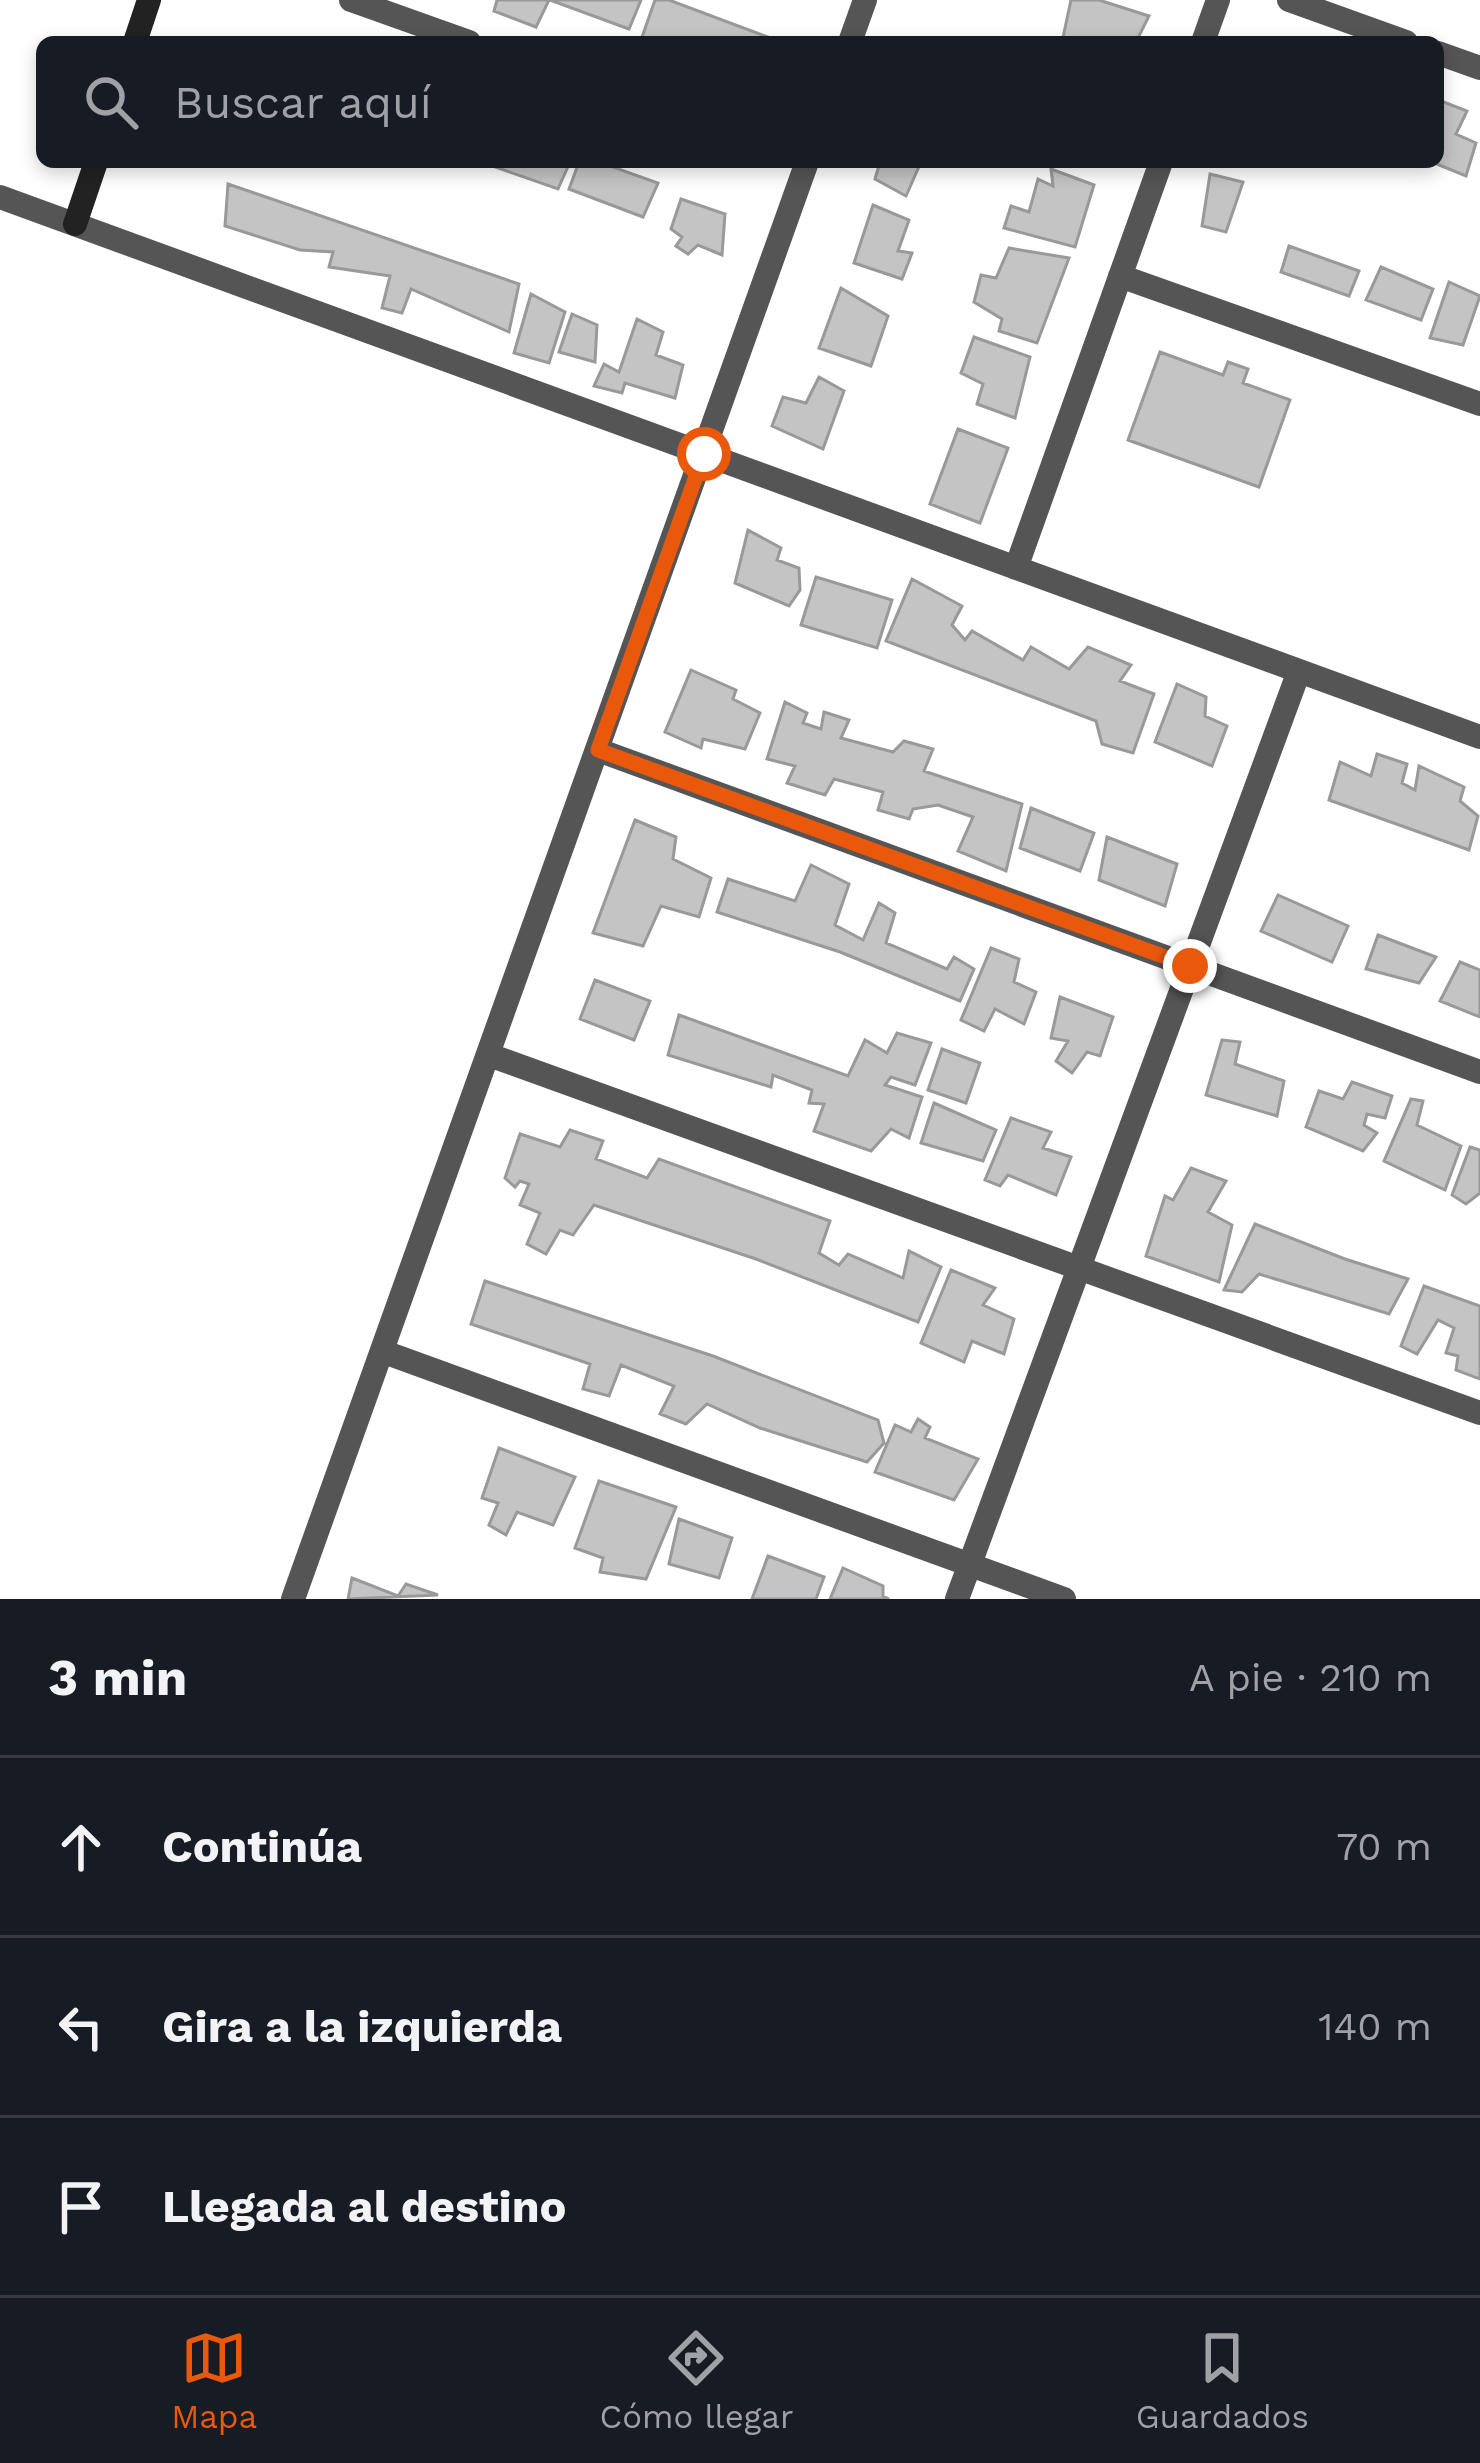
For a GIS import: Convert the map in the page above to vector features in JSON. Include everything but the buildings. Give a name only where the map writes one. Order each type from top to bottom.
[{"type":"main road","points":[[137,36],[149,0]]},
{"type":"main road","points":[[75,224],[94,168]]},
{"type":"street","points":[[351,0],[452,36]]},
{"type":"street","points":[[852,36],[865,0]]},
{"type":"street","points":[[1205,36],[1218,0]]},
{"type":"street","points":[[1289,0],[1389,36]]},
{"type":"street","points":[[1444,55],[1480,68]]},
{"type":"street","points":[[293,1599],[805,168]]},
{"type":"street","points":[[1016,568],[1159,168]]},
{"type":"street","points":[[0,197],[1480,737]]},
{"type":"street","points":[[1120,276],[1480,404]]},
{"type":"street","points":[[957,1599],[1299,671]]},
{"type":"street","points":[[598,750],[1480,1072]]},
{"type":"street","points":[[489,1055],[1480,1413]]},
{"type":"street","points":[[384,1352],[1064,1599]]},
{"type":"route","points":[[704,454],[598,750],[1190,966]]}]
